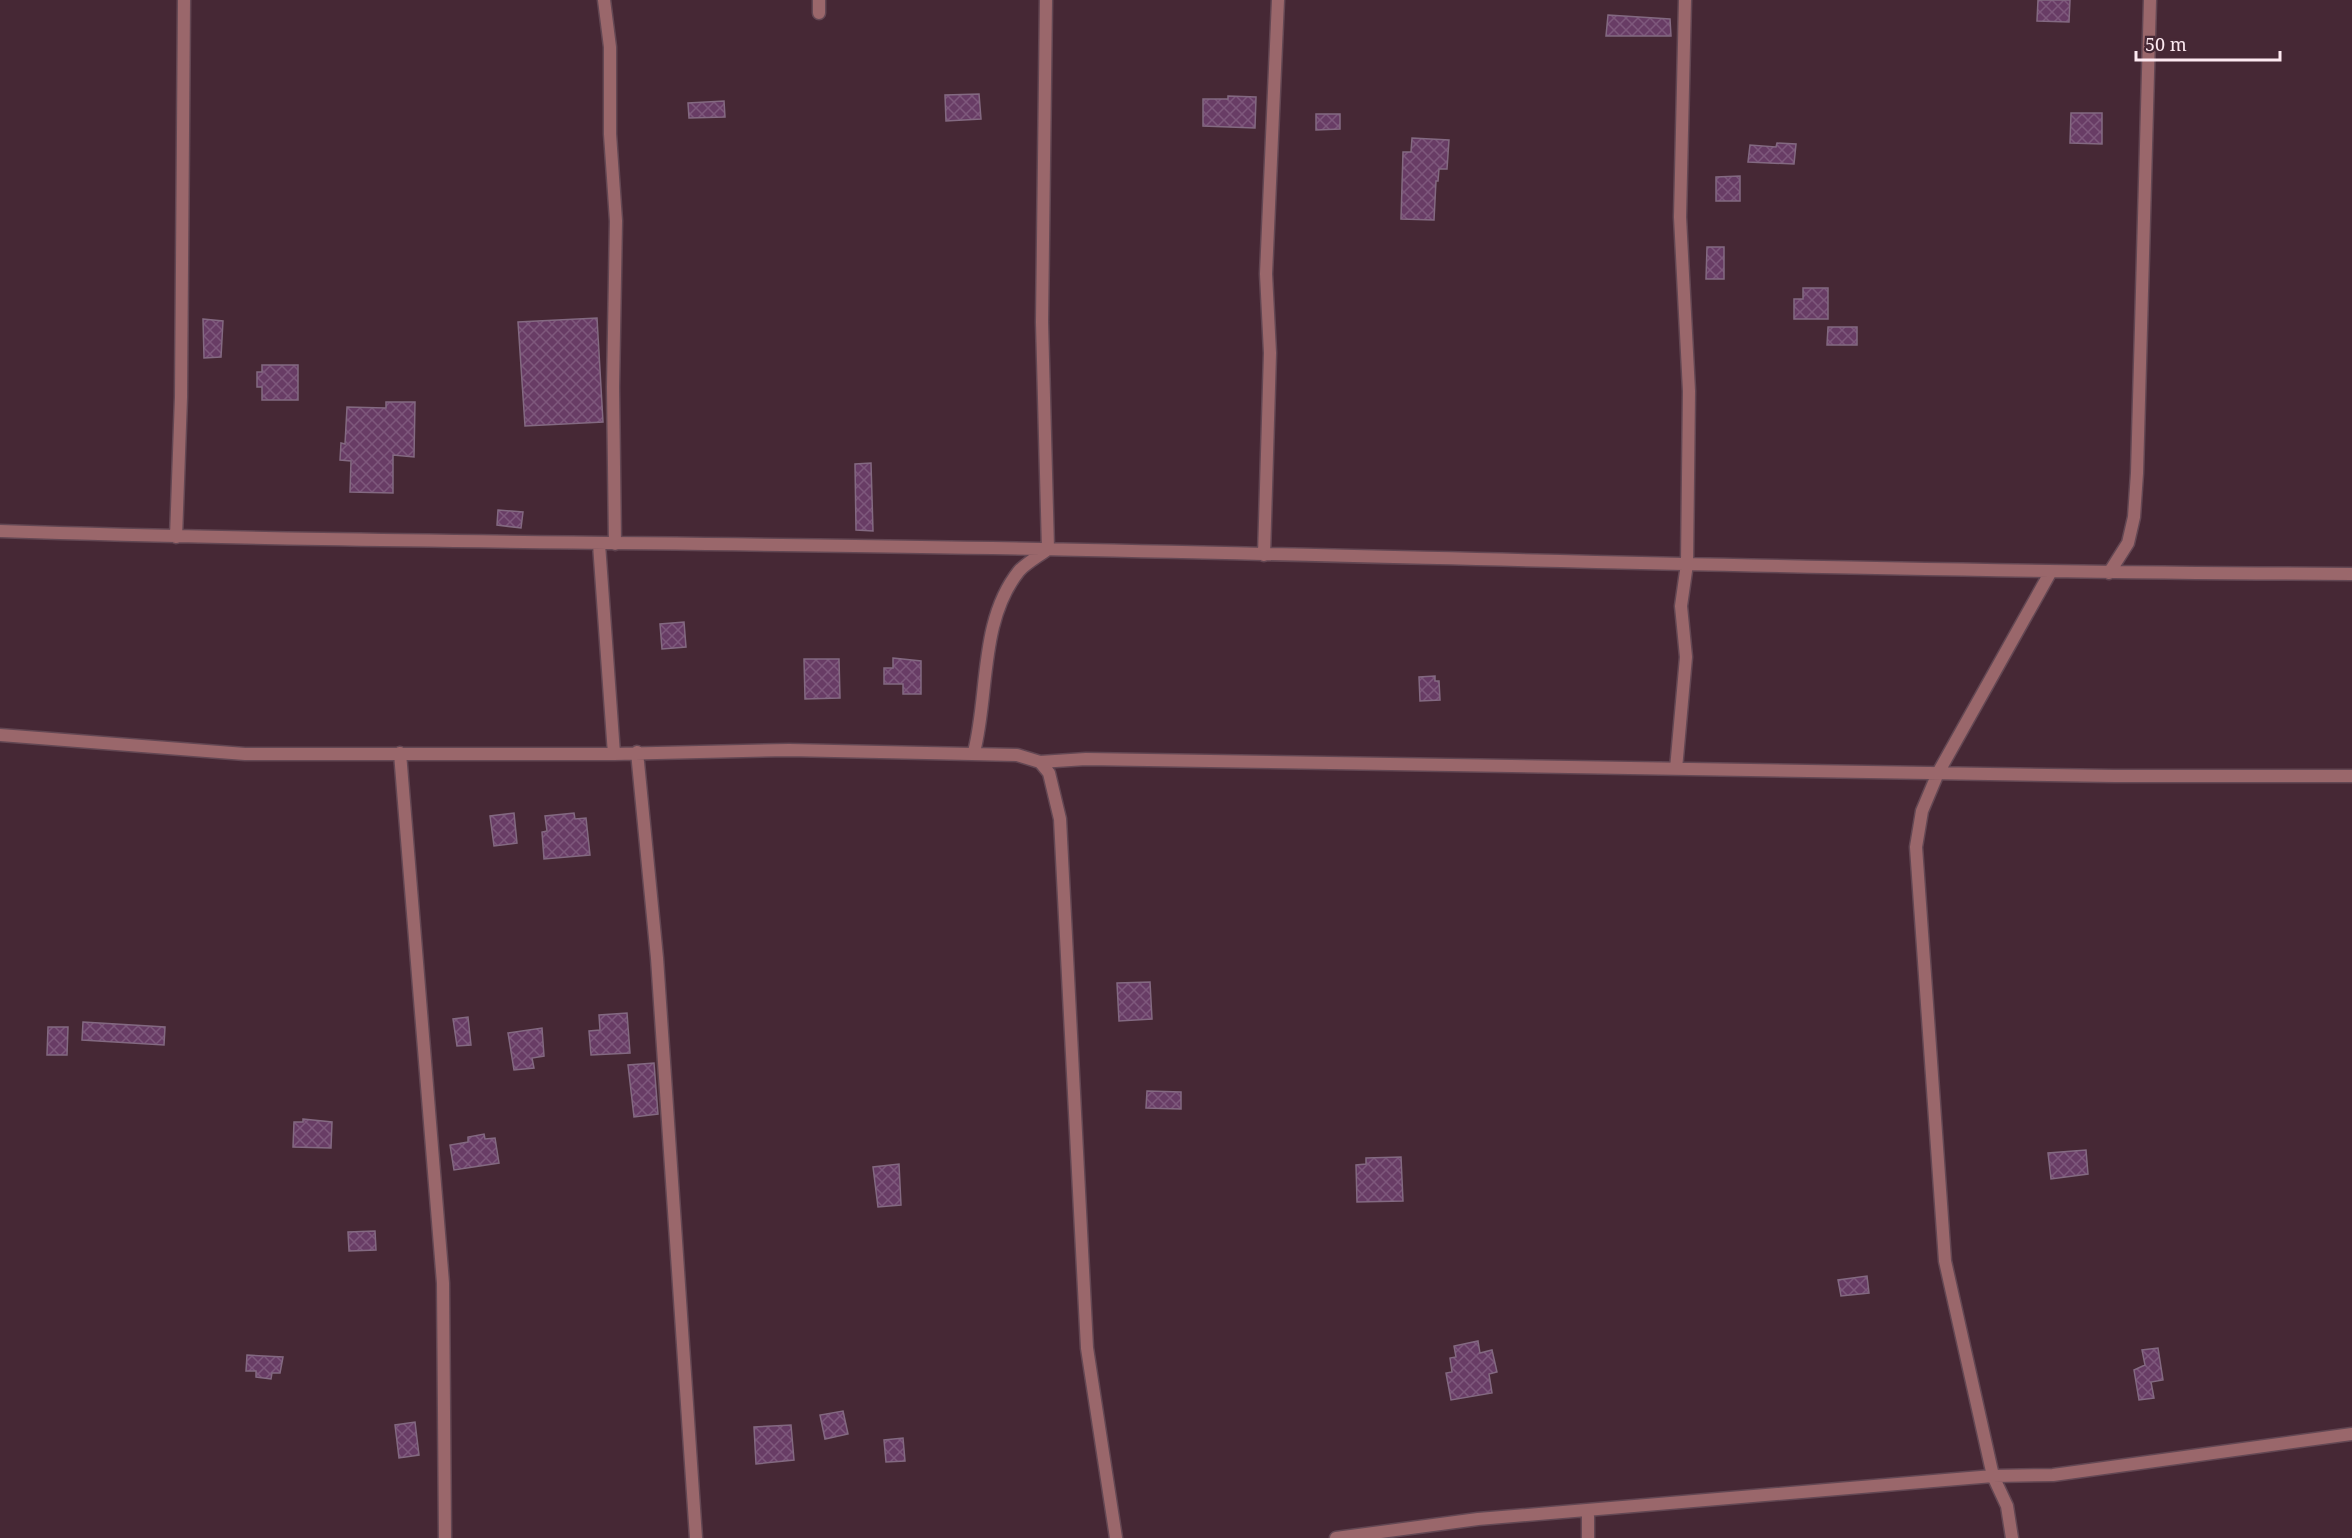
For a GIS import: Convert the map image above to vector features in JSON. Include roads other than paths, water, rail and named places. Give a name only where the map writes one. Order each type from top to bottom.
[{"type":"street","points":[[176,537],[181,397],[184,0]]},
{"type":"street","points":[[604,0],[610,46],[610,134],[616,221],[613,387],[615,544]]},
{"type":"street","points":[[1046,0],[1042,322],[1048,549]]},
{"type":"street","points":[[1264,555],[1270,353],[1266,274],[1278,0]]},
{"type":"street","points":[[1676,769],[1686,657],[1681,606],[1687,564],[1689,391],[1680,217],[1685,0]]},
{"type":"street","points":[[2109,573],[2128,543],[2134,517],[2150,0]]},
{"type":"street","points":[[0,531],[176,537],[1048,549],[2050,573],[2352,574]]},
{"type":"street","points":[[599,544],[614,754]]},
{"type":"street","points":[[974,753],[980,728],[987,661],[998,613],[1020,570],[1048,549]]},
{"type":"street","points":[[2012,1538],[2007,1506],[1993,1476],[1945,1261],[1916,847],[1922,811],[1938,774],[2050,573]]},
{"type":"street","points":[[0,735],[245,754],[974,753],[1017,755],[1040,762],[1086,759],[1938,774],[2352,776]]},
{"type":"street","points":[[637,752],[657,958],[696,1538]]},
{"type":"street","points":[[400,753],[444,1283],[445,1538]]},
{"type":"street","points":[[1040,762],[1053,781],[1060,819],[1087,1348],[1116,1538]]},
{"type":"street","points":[[1336,1538],[1478,1519],[1993,1476],[2053,1475],[2352,1434]]},
{"type":"street","points":[[1588,1510],[1588,1538]]}]
